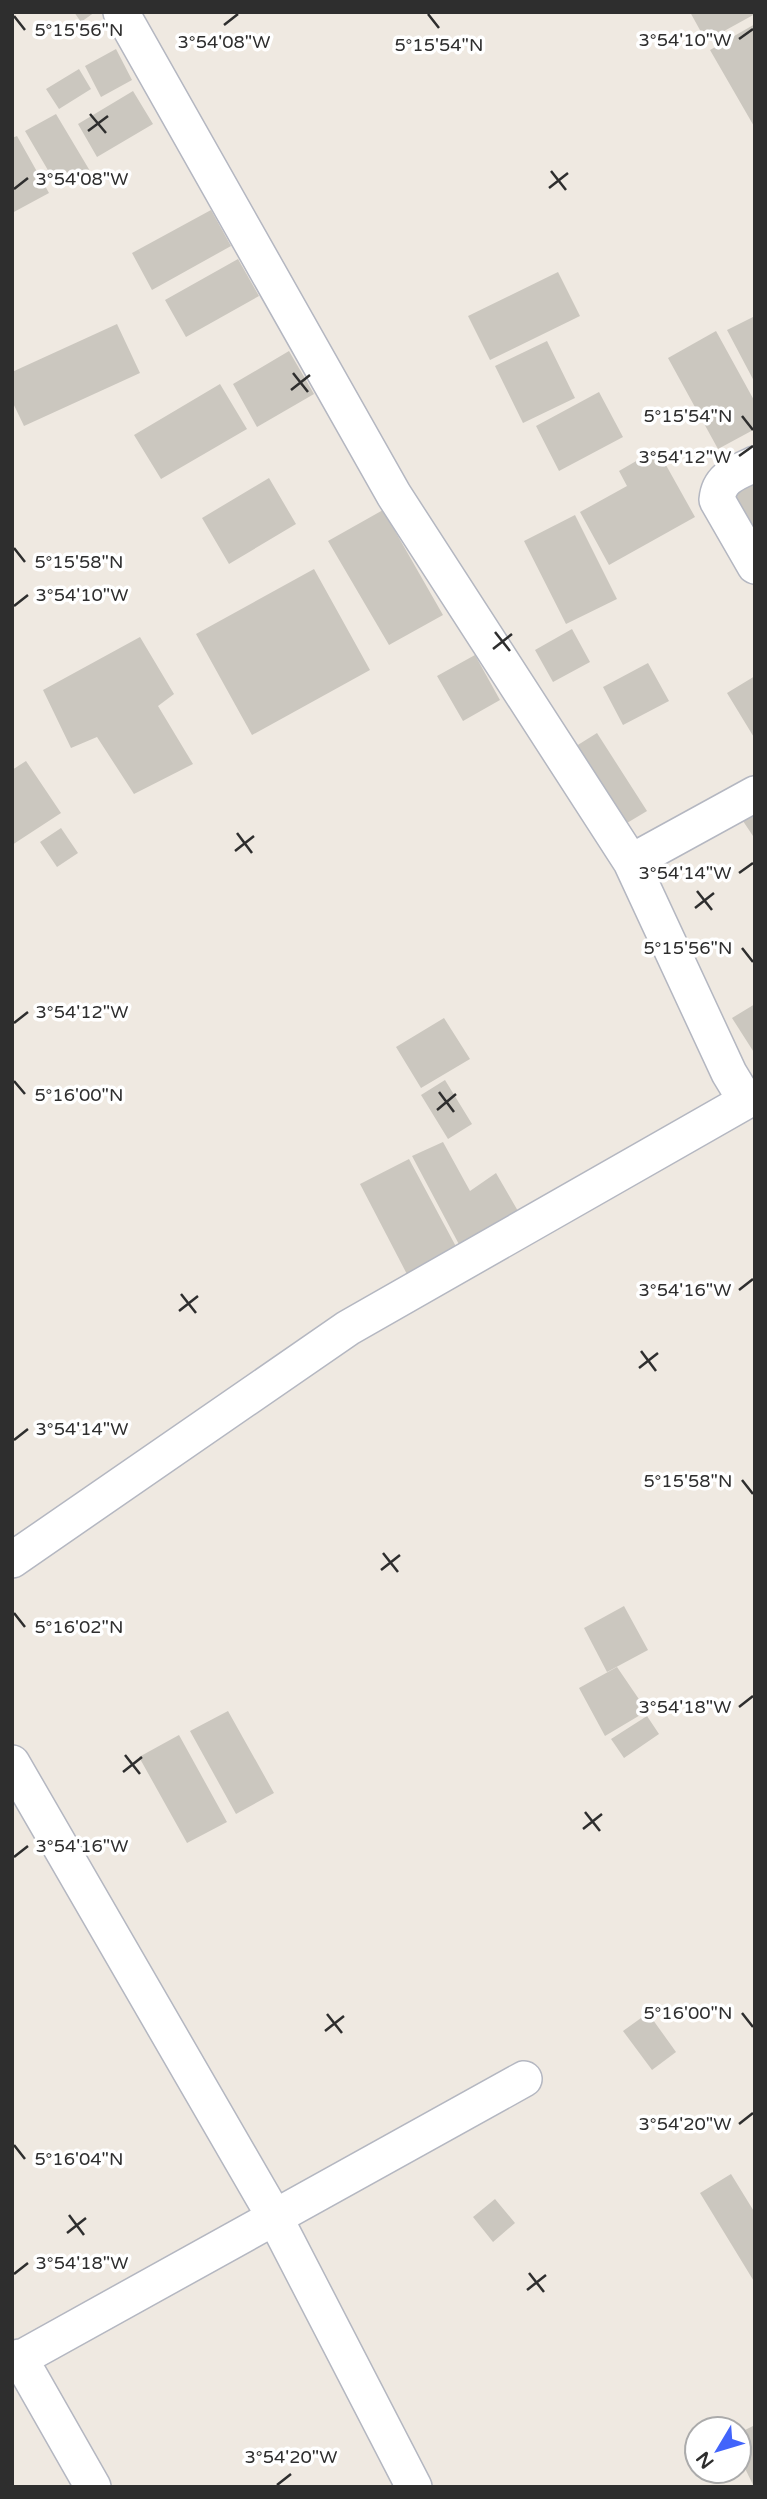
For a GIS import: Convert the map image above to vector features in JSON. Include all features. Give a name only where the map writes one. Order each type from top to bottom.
[{"type":"street","points":[[12,1560],[348,1328],[750,1099],[729,1073],[631,862],[394,495],[121,12]]},
{"type":"street","points":[[755,464],[725,478],[718,488],[717,500],[755,566]]},
{"type":"street","points":[[631,862],[755,794]]},
{"type":"street","points":[[12,1763],[274,2216],[414,2487]]},
{"type":"street","points":[[93,2487],[16,2360],[524,2079]]},
{"type":"building","points":[[74,12],[95,12],[81,22]]},
{"type":"building","points":[[690,12],[755,12],[755,14],[706,41]]},
{"type":"building","points":[[755,24],[755,128],[710,50]]},
{"type":"building","points":[[116,49],[132,80],[101,97],[85,66]]},
{"type":"building","points":[[79,69],[91,89],[59,109],[46,89]]},
{"type":"building","points":[[133,91],[153,124],[97,157],[78,124]]},
{"type":"building","points":[[56,114],[90,171],[59,189],[25,131]]},
{"type":"building","points":[[17,136],[49,193],[12,213],[12,138]]},
{"type":"building","points":[[211,210],[231,246],[152,290],[132,253]]},
{"type":"building","points":[[238,259],[259,296],[186,337],[165,300]]},
{"type":"building","points":[[558,272],[580,316],[490,360],[468,316]]},
{"type":"building","points":[[755,316],[755,383],[727,330]]},
{"type":"building","points":[[117,324],[140,373],[24,426],[12,401],[12,372]]},
{"type":"building","points":[[716,331],[755,402],[755,429],[718,449],[668,358]]},
{"type":"building","points":[[547,341],[575,398],[523,423],[495,366]]},
{"type":"building","points":[[289,351],[314,394],[257,427],[233,384]]},
{"type":"building","points":[[220,384],[247,429],[161,479],[134,435]]},
{"type":"building","points":[[599,392],[623,437],[559,471],[536,426]]},
{"type":"building","points":[[657,449],[695,517],[609,565],[580,512],[627,486],[619,471]]},
{"type":"building","points":[[269,478],[296,524],[229,564],[202,518]]},
{"type":"building","points":[[755,479],[755,538],[730,492]]},
{"type":"building","points":[[383,510],[443,615],[389,645],[328,541]]},
{"type":"building","points":[[575,515],[617,599],[566,624],[524,541]]},
{"type":"building","points":[[314,569],[370,670],[252,735],[196,634]]},
{"type":"building","points":[[572,629],[590,662],[553,682],[535,650]]},
{"type":"building","points":[[140,637],[174,694],[158,706],[193,764],[134,794],[97,737],[71,748],[43,690]]},
{"type":"building","points":[[475,655],[500,700],[463,721],[437,676]]},
{"type":"building","points":[[648,663],[669,701],[623,725],[603,687]]},
{"type":"building","points":[[755,676],[755,739],[727,693]]},
{"type":"building","points":[[597,733],[647,811],[622,826],[573,748]]},
{"type":"building","points":[[26,761],[61,813],[12,845],[12,770]]},
{"type":"building","points":[[755,813],[755,839],[743,821]]},
{"type":"building","points":[[61,828],[78,853],[57,867],[40,842]]},
{"type":"building","points":[[755,1004],[755,1054],[732,1018]]},
{"type":"building","points":[[444,1018],[470,1059],[421,1088],[396,1047]]},
{"type":"building","points":[[445,1080],[472,1124],[448,1139],[421,1095]]},
{"type":"building","points":[[443,1142],[470,1191],[496,1173],[522,1218],[462,1250],[412,1156]]},
{"type":"building","points":[[409,1159],[460,1254],[410,1280],[360,1184]]},
{"type":"building","points":[[624,1606],[648,1650],[607,1672],[584,1628]]},
{"type":"building","points":[[617,1667],[647,1711],[605,1736],[579,1688]]},
{"type":"building","points":[[228,1711],[274,1793],[236,1814],[190,1731]]},
{"type":"building","points":[[647,1716],[659,1734],[624,1758],[611,1739]]},
{"type":"building","points":[[179,1735],[227,1822],[187,1843],[139,1757]]},
{"type":"building","points":[[648,2013],[676,2052],[652,2070],[623,2031]]},
{"type":"building","points":[[731,2174],[755,2213],[755,2283],[700,2193]]},
{"type":"building","points":[[495,2199],[515,2223],[493,2242],[473,2217]]},
{"type":"building","points":[[755,2425],[755,2487],[753,2485]]}]
